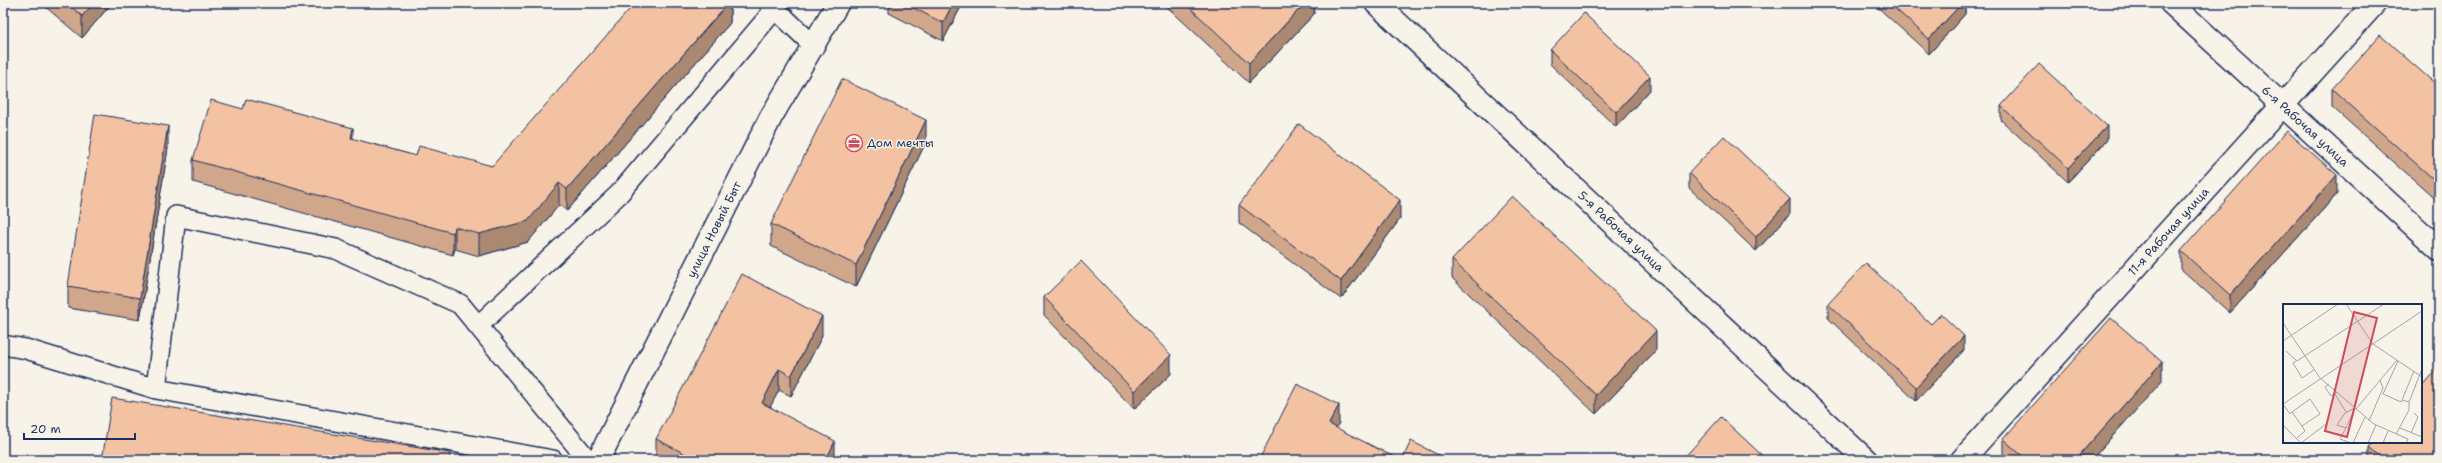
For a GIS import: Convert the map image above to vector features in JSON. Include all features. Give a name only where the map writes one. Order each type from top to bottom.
[{"type":"street","name":"улица Новый Быт","points":[[598,460],[771,117],[838,3]]},
{"type":"street","name":"5-я Рабочая улица","points":[[1376,3],[1866,460]]},
{"type":"street","name":"6-я Рабочая улица","points":[[2171,3],[2439,249]]},
{"type":"street","name":"11-я Рабочая улица","points":[[1962,460],[2375,3]]},
{"type":"lane","points":[[478,326],[619,194],[772,6],[813,45]]},
{"type":"lane","points":[[156,389],[176,216],[336,249],[460,304],[588,460]]},
{"type":"lane","points":[[3,345],[26,349],[156,389],[553,460]]},
{"type":"building","points":[[67,3],[94,3],[82,16]]},
{"type":"building","points":[[635,3],[728,3],[567,189],[559,183],[528,221],[479,234],[455,227],[453,233],[193,160],[211,100],[243,109],[246,99],[353,128],[351,138],[416,156],[419,146],[492,166]]},
{"type":"building","points":[[904,3],[953,3],[943,23]]},
{"type":"building","points":[[1185,3],[1305,3],[1249,63]]},
{"type":"building","points":[[1889,3],[1962,3],[1929,39]]},
{"type":"building","points":[[1584,13],[1650,76],[1616,112],[1550,50]]},
{"type":"building","points":[[2380,35],[2439,87],[2439,184],[2332,89]]},
{"type":"building","points":[[2039,64],[2107,126],[2068,168],[2001,106]]},
{"type":"building","points":[[842,79],[926,120],[856,265],[771,224]]},
{"type":"building","points":[[95,114],[168,126],[140,298],[68,286]]},
{"type":"building","points":[[1299,124],[1400,200],[1341,281],[1239,205]]},
{"type":"building","points":[[2287,131],[2337,175],[2230,295],[2181,251]]},
{"type":"building","points":[[1724,136],[1790,199],[1756,237],[1689,173]]},
{"type":"building","points":[[1512,196],[1656,331],[1596,395],[1452,260]]},
{"type":"building","points":[[1081,261],[1171,355],[1134,391],[1044,297]]},
{"type":"building","points":[[1866,263],[1931,324],[1941,314],[1964,336],[1916,387],[1828,304]]},
{"type":"building","points":[[742,274],[822,316],[791,376],[779,369],[762,403],[835,441],[826,460],[697,460],[656,439]]},
{"type":"building","points":[[2111,318],[2162,362],[2075,460],[2027,460],[2003,439]]},
{"type":"building","points":[[2439,368],[2439,460],[2384,460],[2369,447],[2373,443],[2422,443],[2422,388]]},
{"type":"building","points":[[1297,384],[1339,405],[1329,424],[1400,460],[1259,460]]},
{"type":"building","points":[[112,398],[450,453],[449,460],[102,460]]},
{"type":"building","points":[[1721,417],[1767,460],[1682,460]]},
{"type":"building","points":[[1411,441],[1448,460],[1402,460]]},
{"type":"place","name":"Дом мечты","points":[[854,143]]}]
